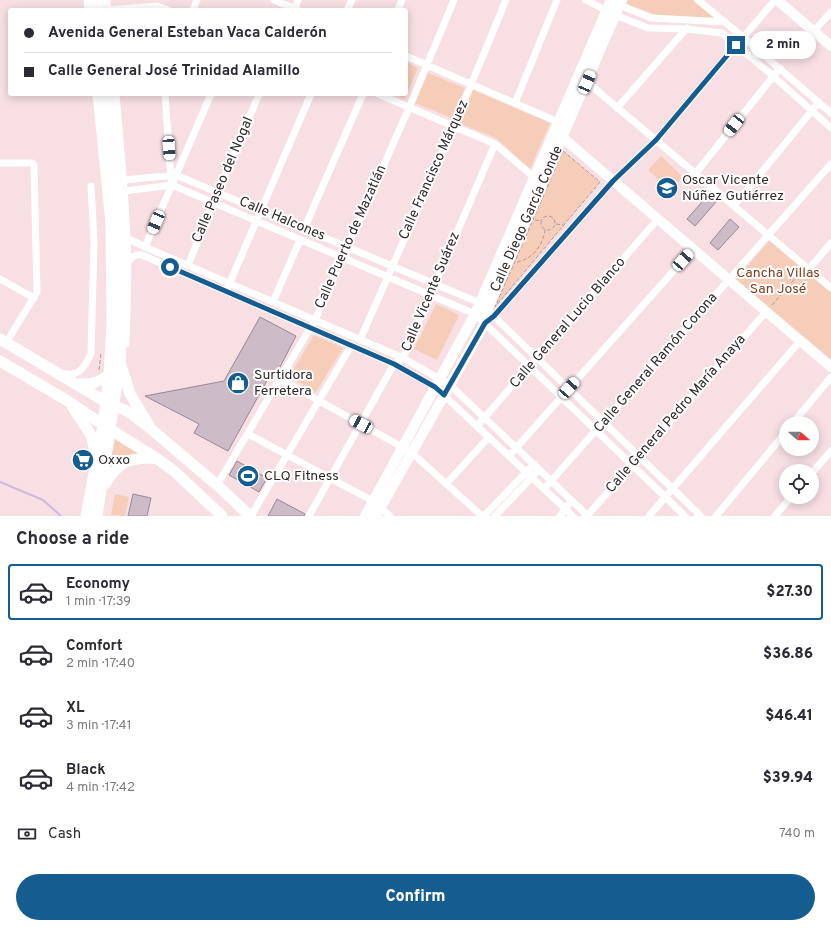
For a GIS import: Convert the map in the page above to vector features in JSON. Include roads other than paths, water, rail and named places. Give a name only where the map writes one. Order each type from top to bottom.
[{"type":"main road","points":[[98,96],[111,222],[112,322],[109,375],[110,404]]},
{"type":"main road","points":[[97,516],[102,488],[110,404],[120,363],[121,338],[119,224],[107,96]]},
{"type":"main road","points":[[3,341],[110,404],[129,412],[217,485],[250,516]]},
{"type":"main road","points":[[0,361],[68,401],[156,458],[174,471],[222,516]]},
{"type":"main road","points":[[120,363],[130,394],[151,429]]},
{"type":"main road","points":[[76,384],[92,384],[101,381],[109,375]]},
{"type":"main road","points":[[68,401],[89,432],[97,460]]},
{"type":"main road","points":[[86,516],[97,460],[107,427]]},
{"type":"main road","points":[[102,488],[112,472],[130,460],[156,458]]},
{"type":"street","points":[[274,0],[292,8]]},
{"type":"street","name":"Calle Puerto de Mazatlán","points":[[217,485],[315,320],[409,108],[454,0]]},
{"type":"street","name":"Calle Francisco Márquez","points":[[360,340],[472,85],[506,0]]},
{"type":"street","points":[[515,103],[558,0]]},
{"type":"street","points":[[586,0],[611,13],[648,28],[722,33],[831,128]]},
{"type":"street","points":[[698,0],[726,22],[831,113]]},
{"type":"street","points":[[701,516],[487,310],[613,181],[656,140],[776,0],[831,46]]},
{"type":"street","points":[[615,1],[651,18],[726,22]]},
{"type":"street","name":"Calle Diego García Conde","points":[[364,516],[475,314],[487,310],[558,135],[615,1]]},
{"type":"street","points":[[128,8],[157,5]]},
{"type":"street","points":[[814,31],[831,12]]},
{"type":"street","points":[[617,108],[694,20]]},
{"type":"street","points":[[408,57],[558,122]]},
{"type":"street","points":[[695,174],[780,68]]},
{"type":"street","points":[[582,79],[768,235],[805,270],[831,288]]},
{"type":"street","name":"Calle Diego García Conde","points":[[378,512],[485,323],[487,310],[534,177],[558,135],[558,122],[582,79]]},
{"type":"street","points":[[116,96],[128,238],[126,350],[120,363]]},
{"type":"street","points":[[165,96],[174,175]]},
{"type":"street","points":[[145,247],[172,185],[174,175],[210,96]]},
{"type":"street","name":"Calle Paseo del Nogal","points":[[188,265],[258,96]]},
{"type":"street","points":[[226,291],[310,96]]},
{"type":"street","points":[[304,229],[362,96]]},
{"type":"street","points":[[382,96],[495,144],[534,177]]},
{"type":"street","points":[[734,206],[819,102]]},
{"type":"street","points":[[558,135],[729,280],[769,309],[800,341],[831,367]]},
{"type":"street","name":"Calle Vicente Suárez","points":[[309,516],[394,364],[403,358],[495,144]]},
{"type":"street","points":[[0,163],[32,163],[34,165],[37,292],[3,341]]},
{"type":"street","name":"Calle General Ramón Corona","points":[[544,489],[831,164]]},
{"type":"street","name":"Calle Halcones","points":[[124,180],[174,175],[218,192],[435,284],[487,310]]},
{"type":"street","points":[[125,191],[172,185]]},
{"type":"street","name":"Calle Halcones","points":[[172,185],[475,314],[685,516]]},
{"type":"street","points":[[54,371],[64,374],[77,373],[83,369],[91,353],[94,242],[92,186]]},
{"type":"street","name":"Calle General Lucio Blanco","points":[[477,426],[658,219]]},
{"type":"street","points":[[128,238],[145,247],[403,358],[437,383],[444,395],[573,516]]},
{"type":"street","points":[[273,302],[300,240]]},
{"type":"street","points":[[805,270],[831,243]]},
{"type":"street","points":[[509,456],[693,249]]},
{"type":"street","points":[[128,262],[131,257],[136,254],[142,254],[437,383],[450,385],[587,516]]},
{"type":"street","points":[[0,279],[34,298]]},
{"type":"street","points":[[285,317],[289,309]]},
{"type":"street","name":"Calle General Pedro María Anaya","points":[[587,516],[769,309]]},
{"type":"street","points":[[649,516],[800,341]]},
{"type":"street","points":[[250,516],[351,346]]},
{"type":"street","points":[[799,416],[831,377]]},
{"type":"street","points":[[280,379],[412,453],[483,516],[529,475]]},
{"type":"street","points":[[248,434],[372,501],[378,512],[390,516]]},
{"type":"street","points":[[446,484],[489,437]]},
{"type":"street","points":[[716,516],[779,440]]},
{"type":"street","points":[[819,465],[831,451]]},
{"type":"street","points":[[495,516],[536,467]]},
{"type":"street","points":[[560,516],[572,501]]},
{"type":"street","points":[[775,516],[785,504]]},
{"type":"waterway","points":[[0,482],[43,500],[61,516]]},
{"type":"place","name":"Oscar Vicente Núñez Gutiérrez","points":[[667,188]]},
{"type":"place","name":"Surtidora Ferretera","points":[[238,383]]},
{"type":"place","name":"Oxxo","points":[[83,460]]},
{"type":"place","name":"CLQ Fitness","points":[[248,476]]},
{"type":"park label","name":"Cancha Villas San José","points":[[778,282]]}]
